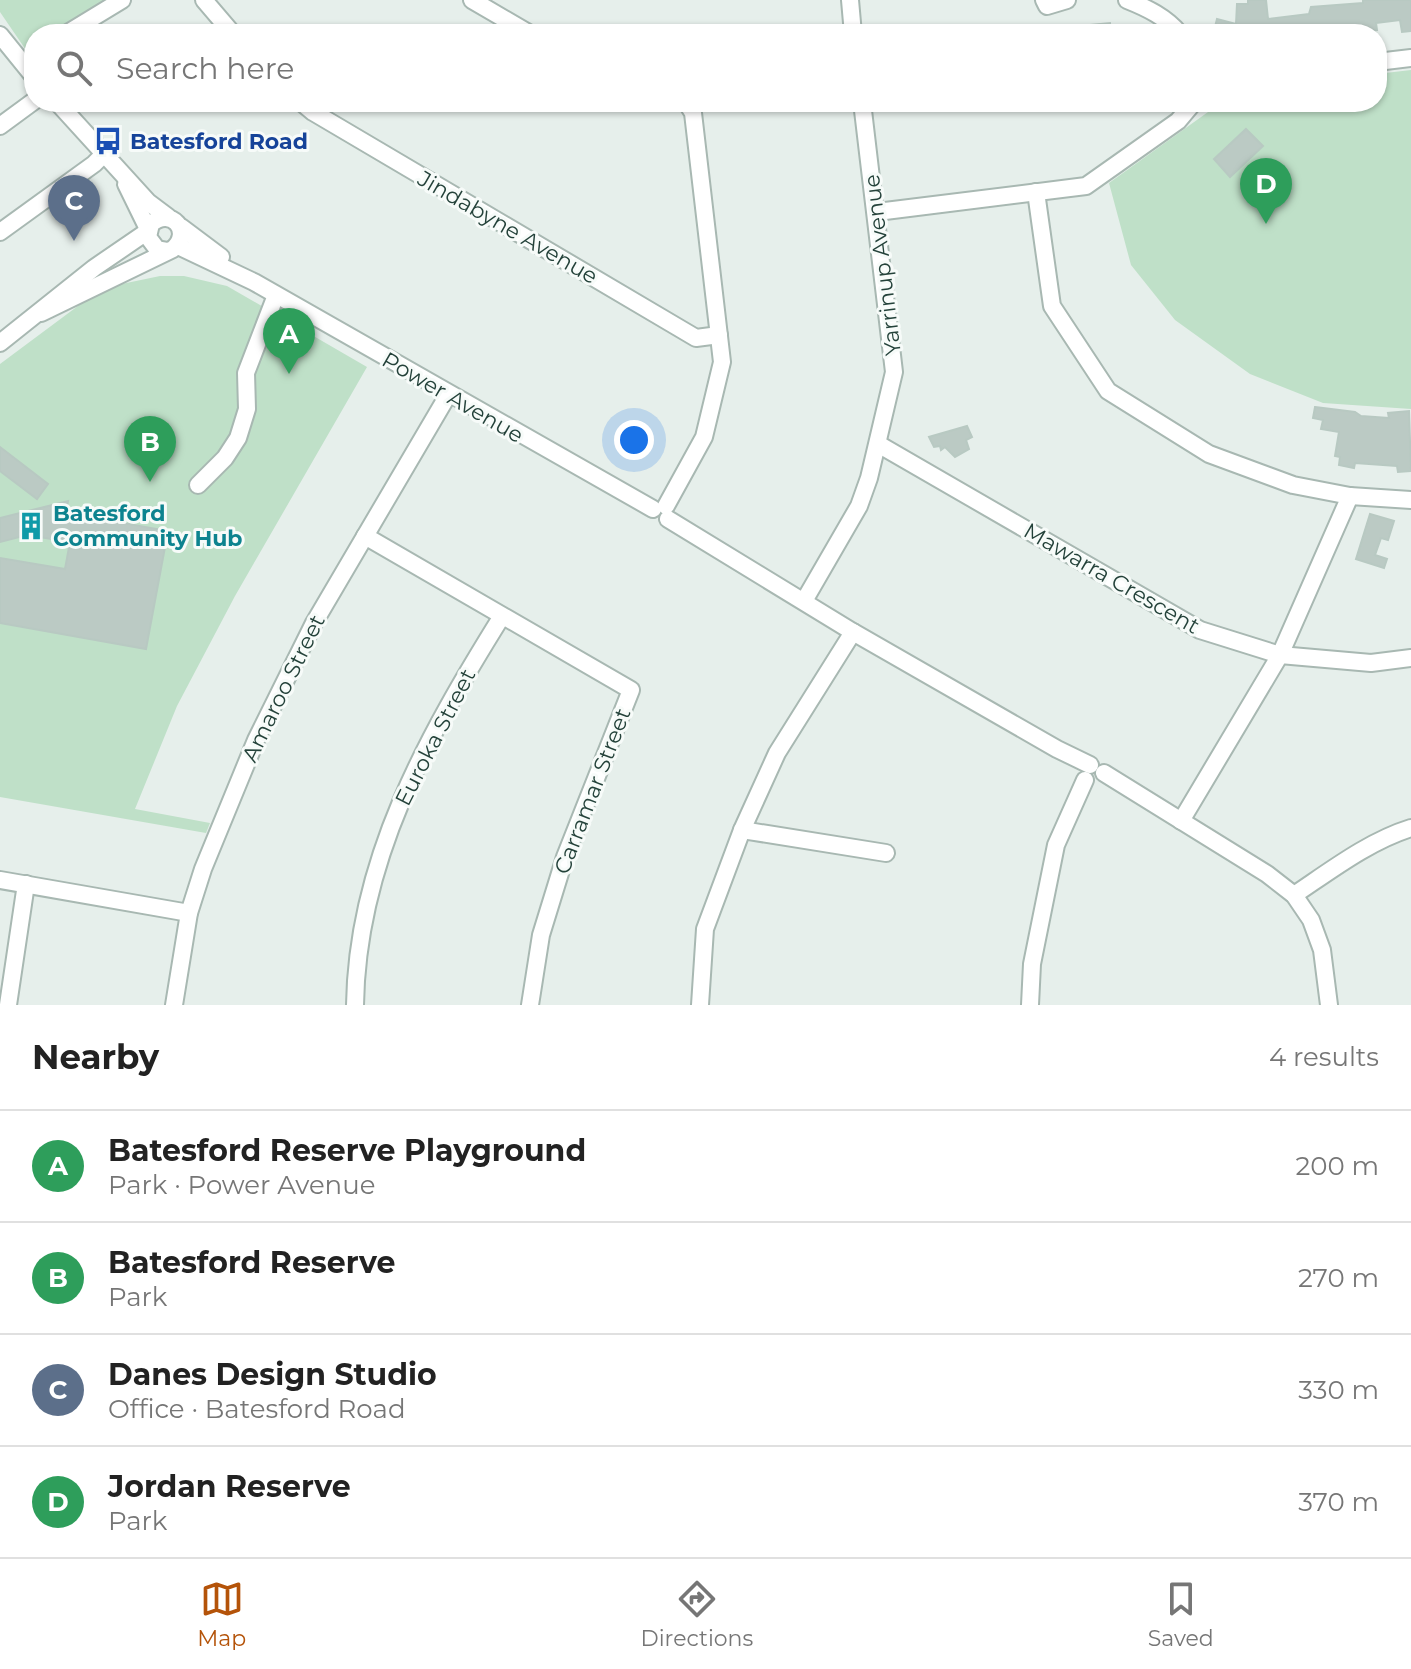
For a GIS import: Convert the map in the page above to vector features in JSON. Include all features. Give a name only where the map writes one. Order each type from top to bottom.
[{"type":"street","points":[[82,24],[122,0]]},
{"type":"street","points":[[204,0],[224,24]]},
{"type":"street","points":[[850,0],[852,24]]},
{"type":"street","points":[[1044,0],[1047,6],[1067,0]]},
{"type":"street","points":[[1127,0],[1170,24]]},
{"type":"street","points":[[477,1],[514,24]]},
{"type":"street","points":[[0,35],[24,55]]},
{"type":"street","points":[[1387,61],[1411,58]]},
{"type":"street","points":[[0,126],[24,108]]},
{"type":"street","name":"Power Avenue","points":[[66,112],[148,202],[254,282],[448,395],[662,511],[853,632],[1057,749],[1092,777],[1137,795],[1267,874],[1294,895],[1311,920],[1322,950],[1329,1005]]},
{"type":"street","name":"Jindabyne Avenue","points":[[313,112],[696,338],[719,335]]},
{"type":"street","points":[[662,511],[704,437],[722,362],[692,112]]},
{"type":"street","name":"Yarrinup Avenue","points":[[804,601],[859,506],[878,444],[894,372],[863,112]]},
{"type":"street","points":[[877,212],[1086,186],[1178,121],[1186,112]]},
{"type":"street","points":[[0,232],[94,164],[110,158]]},
{"type":"street","name":"Power Avenue","points":[[110,158],[148,230]]},
{"type":"street","points":[[1036,192],[1052,306],[1108,391],[1209,454],[1293,485],[1350,496],[1411,500]]},
{"type":"street","points":[[0,343],[94,268],[148,230],[156,219],[174,222],[182,233],[173,248],[41,313]]},
{"type":"street","points":[[148,230],[153,246],[173,248]]},
{"type":"street","name":"Power Avenue","points":[[173,248],[254,282]]},
{"type":"street","points":[[198,485],[225,458],[238,438],[247,409],[246,373],[276,295]]},
{"type":"street","name":"Amaroo Street","points":[[174,1005],[189,913],[203,869],[256,740],[314,623],[448,395]]},
{"type":"street","name":"Mawarra Crescent","points":[[878,444],[1200,630],[1280,655],[1371,663],[1411,658]]},
{"type":"street","points":[[1181,821],[1280,655],[1350,496]]},
{"type":"street","name":"Carramar Street","points":[[365,536],[631,690],[565,857],[541,935],[530,1005]]},
{"type":"street","name":"Euroka Street","points":[[355,1005],[367,911],[383,848],[409,777],[449,701],[502,616]]},
{"type":"street","points":[[700,1005],[705,929],[742,830],[777,753],[853,632]]},
{"type":"street","points":[[1030,1005],[1032,964],[1056,845],[1092,777]]},
{"type":"street","points":[[1294,895],[1372,846],[1411,828]]},
{"type":"street","points":[[742,830],[886,853]]},
{"type":"street","points":[[0,880],[189,913]]},
{"type":"street","points":[[8,1005],[26,884]]},
{"type":"green space","points":[[0,0],[109,0],[69,24],[24,24],[24,47],[0,12]]},
{"type":"green space","points":[[1411,70],[1411,409],[1323,403],[1250,374],[1175,320],[1131,265],[1109,183],[1208,112],[1387,112],[1387,73]]},
{"type":"green space","points":[[160,276],[184,276],[227,286],[367,367],[235,596],[177,706],[135,809],[210,823],[206,833],[0,797],[0,364],[90,297],[112,286]]},
{"type":"building","points":[[1248,0],[1266,0],[1268,19],[1309,14],[1311,7],[1363,3],[1363,0],[1411,0],[1411,31],[1402,32],[1400,20],[1376,24],[1236,24],[1237,4],[1248,4]]},
{"type":"building","points":[[1217,19],[1236,24],[1216,24]]},
{"type":"building","points":[[1246,129],[1263,146],[1230,177],[1214,159]]},
{"type":"building","points":[[1315,407],[1389,418],[1388,413],[1409,411],[1411,471],[1398,472],[1397,466],[1355,463],[1354,468],[1339,465],[1340,457],[1335,456],[1339,432],[1321,429],[1323,420],[1313,418]]},
{"type":"building","points":[[967,426],[972,437],[966,440],[969,449],[955,457],[945,447],[941,450],[940,446],[934,447],[929,437]]},
{"type":"building","points":[[0,447],[48,484],[37,499],[0,471]]},
{"type":"building","points":[[68,501],[66,513],[168,531],[146,649],[0,623],[0,558],[65,569],[70,542],[27,535],[0,542],[0,518]]},
{"type":"building","points":[[1370,514],[1394,521],[1388,540],[1381,538],[1375,555],[1387,559],[1384,568],[1356,559]]},
{"type":"place","name":"Batesford Road","points":[[108,141]]},
{"type":"place","name":"Jordan Reserve","points":[[1266,224]]},
{"type":"place","name":"Danes Design Studio","points":[[74,241]]},
{"type":"place","name":"Batesford Reserve Playground","points":[[289,374]]},
{"type":"place","name":"Batesford Reserve","points":[[150,482]]},
{"type":"place","name":"Batesford Community Hub","points":[[31,526]]}]
